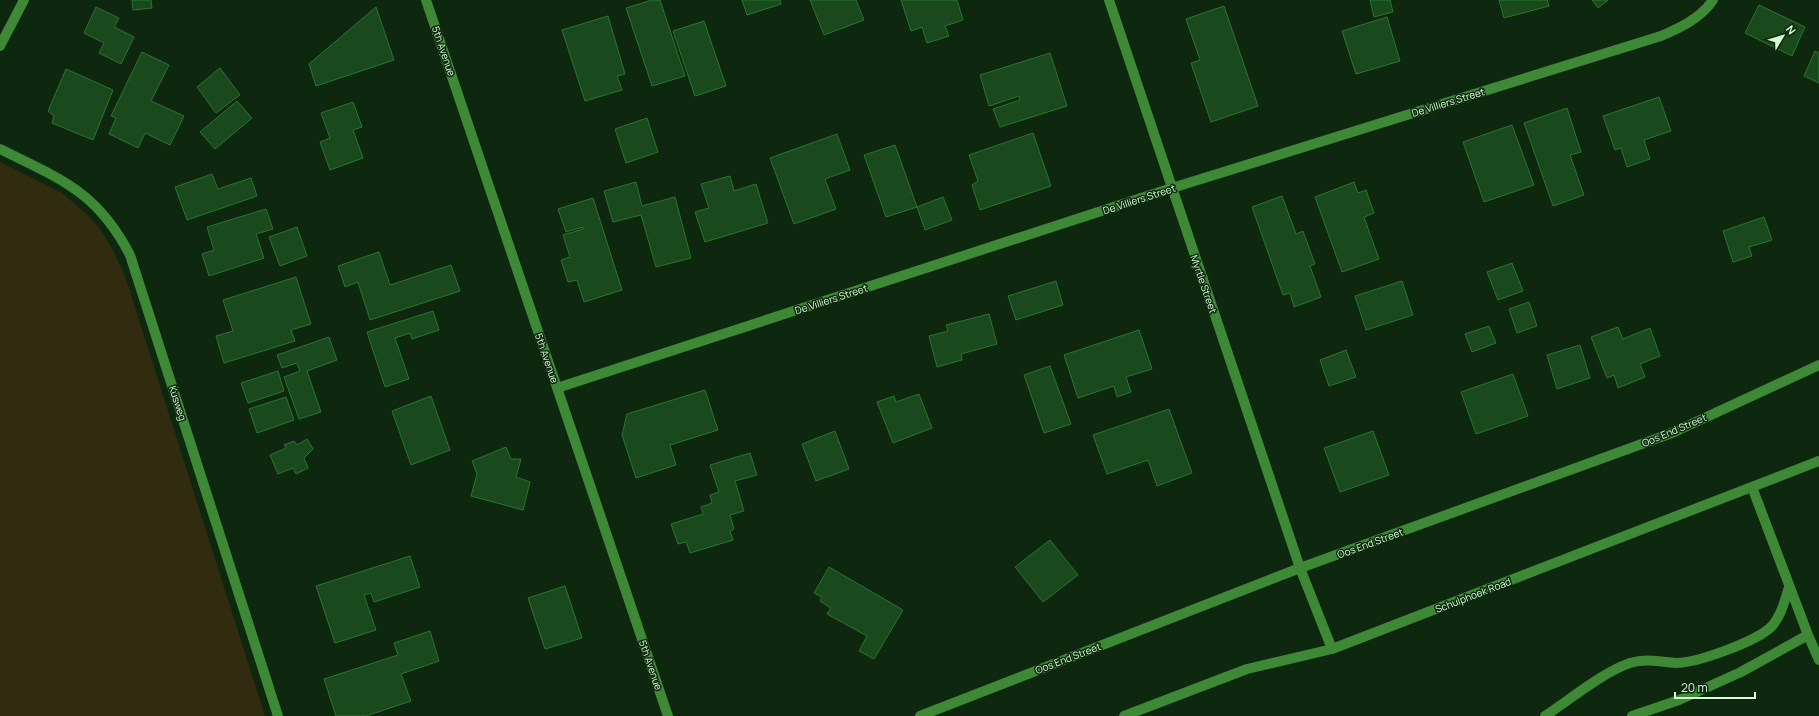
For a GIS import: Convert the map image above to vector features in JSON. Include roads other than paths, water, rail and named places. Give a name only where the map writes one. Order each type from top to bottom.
[{"type":"street","points":[[0,46],[24,0]]},
{"type":"street","name":"5th Avenue","points":[[426,0],[668,716]]},
{"type":"street","name":"Myrtle Street","points":[[1109,0],[1300,568],[1332,649]]},
{"type":"street","name":"De Villiers Street","points":[[557,388],[1172,188],[1661,36],[1686,24],[1696,17],[1713,0]]},
{"type":"street","name":"Kusweg","points":[[0,149],[66,183],[81,193],[108,218],[130,255],[278,716]]},
{"type":"street","name":"Oos End Street","points":[[920,716],[1300,568],[1672,433],[1819,365]]},
{"type":"street","name":"Schulphoek Road","points":[[1124,716],[1247,669],[1332,649],[1819,462]]},
{"type":"street","points":[[1752,487],[1808,636],[1819,660]]},
{"type":"street","points":[[1545,716],[1619,667],[1632,662],[1656,660],[1676,663],[1691,661],[1754,638],[1772,626],[1783,608],[1790,587]]},
{"type":"street","points":[[1632,716],[1679,700],[1742,672],[1808,636]]}]
